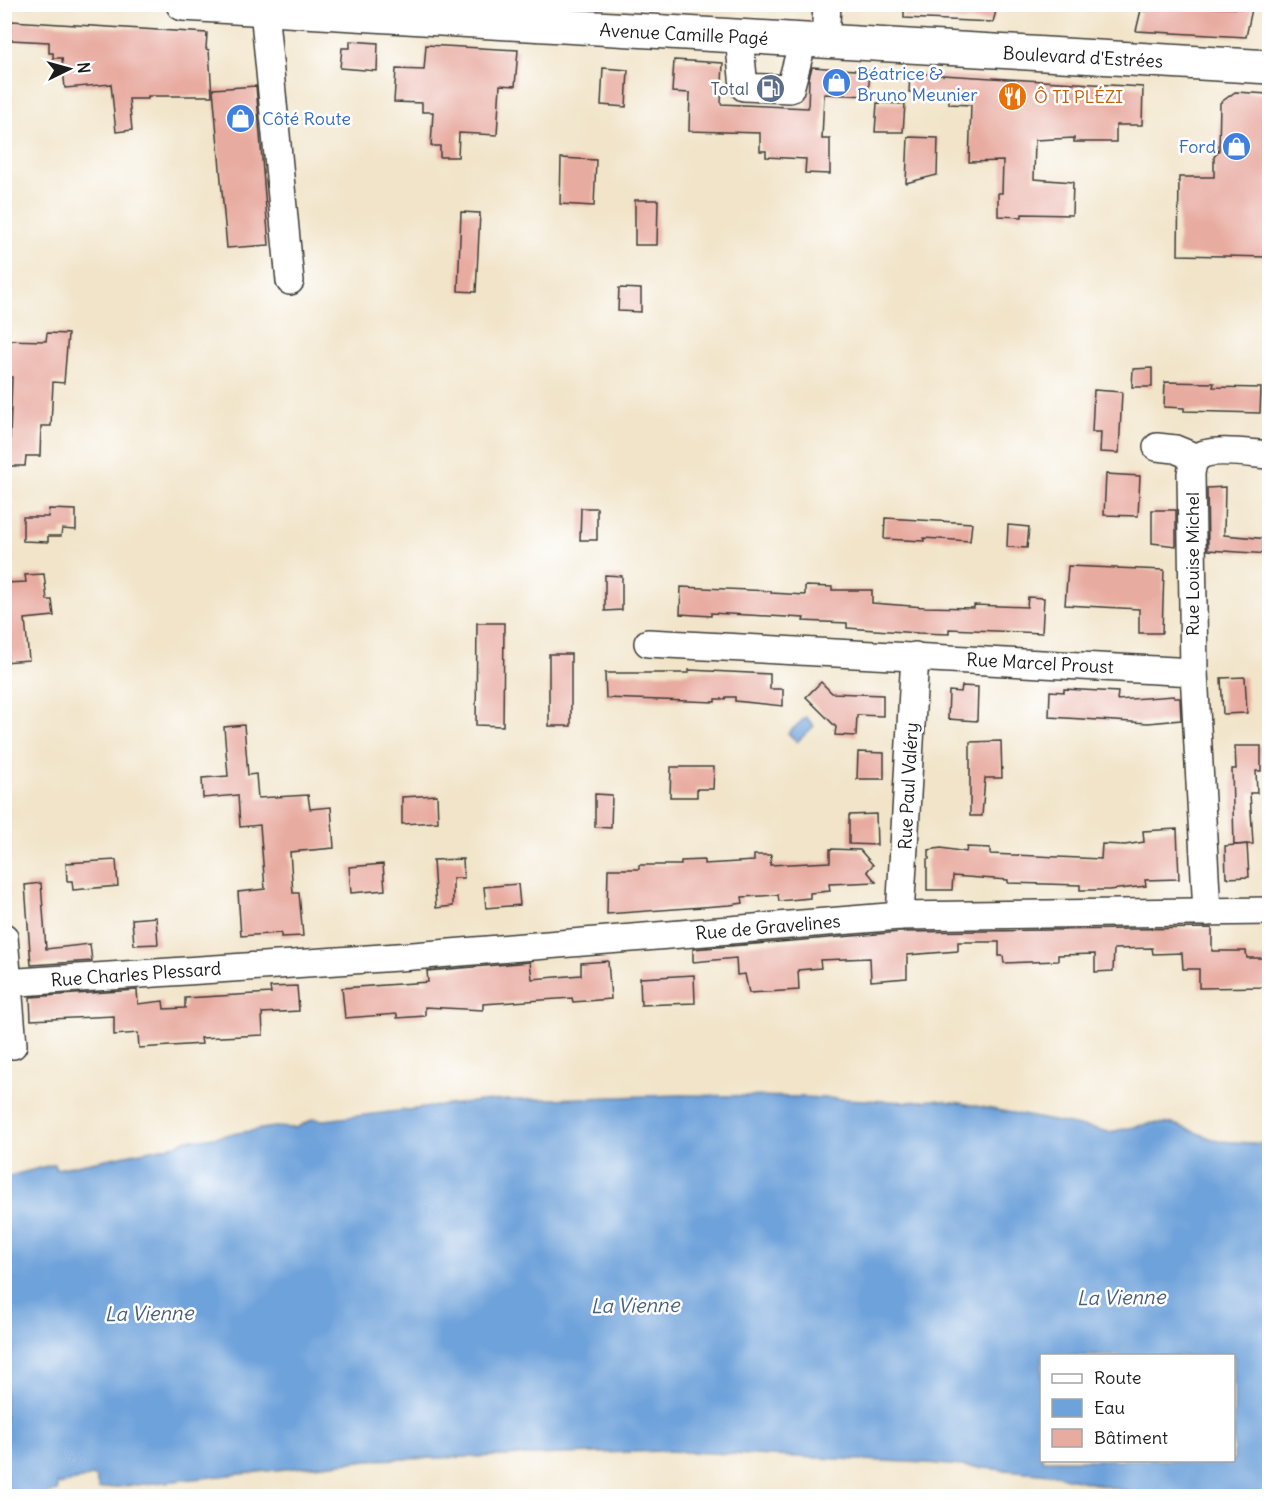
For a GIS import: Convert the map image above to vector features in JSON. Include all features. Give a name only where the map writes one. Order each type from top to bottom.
[{"type":"main road","name":"Avenue Camille Pagé","points":[[183,4],[814,42]]},
{"type":"main road","name":"Boulevard d'Estrées","points":[[814,42],[1269,67]]},
{"type":"street","points":[[739,37],[744,87],[790,89],[814,42],[827,4]]},
{"type":"street","points":[[264,9],[290,281]]},
{"type":"street","points":[[1157,447],[1175,449],[1197,458],[1212,452],[1269,455]]},
{"type":"street","name":"Rue Louise Michel","points":[[1194,672],[1191,474],[1197,458]]},
{"type":"street","name":"Rue Marcel Proust","points":[[648,643],[1194,672]]},
{"type":"street","name":"Rue Paul Valéry","points":[[900,916],[915,656]]},
{"type":"street","points":[[1194,672],[1207,912]]},
{"type":"street","name":"Rue de Gravelines","points":[[268,966],[583,943],[900,916],[1269,911]]},
{"type":"street","points":[[4,937],[13,1045]]},
{"type":"street","name":"Rue Charles Plessard","points":[[6,982],[268,966]]},
{"type":"water","points":[[806,717],[814,726],[797,742],[788,733]]},
{"type":"water","name":"La Vienne","points":[[681,1095],[907,1102],[934,1100],[961,1103],[1110,1132],[1152,1123],[1174,1124],[1218,1141],[1269,1144],[1269,1496],[1148,1496],[1050,1474],[928,1463],[665,1451],[370,1460],[99,1489],[96,1479],[92,1476],[60,1485],[57,1483],[57,1491],[42,1496],[5,1496],[5,1177],[55,1164],[56,1169],[176,1145],[187,1139],[201,1139],[274,1127],[296,1128],[313,1119],[325,1120],[480,1101]]},
{"type":"building","points":[[904,4],[998,4],[993,22],[904,18]]},
{"type":"building","points":[[1147,6],[1252,9],[1246,37],[1136,31],[1141,10],[1146,11]]},
{"type":"building","points":[[11,21],[207,33],[206,49],[209,50],[212,96],[148,96],[148,99],[129,99],[132,130],[116,132],[111,84],[65,88],[62,58],[53,58],[53,53],[49,53],[49,42],[10,40]]},
{"type":"building","points":[[350,41],[378,43],[377,71],[340,68],[342,48],[350,48]]},
{"type":"building","points":[[426,45],[518,50],[515,86],[500,85],[497,135],[459,133],[458,157],[440,157],[440,146],[431,146],[433,112],[422,112],[422,103],[394,102],[396,69],[424,70]]},
{"type":"building","points":[[674,60],[723,63],[721,104],[808,108],[809,78],[812,67],[870,71],[868,96],[824,94],[822,139],[830,139],[830,174],[805,173],[806,159],[766,157],[766,151],[760,151],[760,133],[689,131],[690,93],[672,92]]},
{"type":"building","points":[[603,68],[628,70],[626,107],[601,105]]},
{"type":"building","points":[[910,73],[1143,87],[1142,125],[1116,125],[1116,142],[1074,142],[1074,138],[1035,140],[1034,179],[1073,182],[1072,215],[998,216],[998,193],[1002,193],[1003,161],[969,162],[971,105],[949,104],[949,98],[940,98],[940,93],[909,92]]},
{"type":"building","points":[[256,86],[269,245],[227,248],[213,89]]},
{"type":"building","points":[[1235,92],[1269,94],[1269,257],[1178,255],[1179,177],[1214,177],[1214,157],[1219,150],[1220,103]]},
{"type":"building","points":[[877,103],[905,104],[903,132],[875,132]]},
{"type":"building","points":[[908,137],[938,138],[937,175],[906,183]]},
{"type":"building","points":[[561,158],[596,160],[594,206],[560,204]]},
{"type":"building","points":[[635,200],[658,200],[657,245],[635,245]]},
{"type":"building","points":[[461,212],[480,213],[476,292],[458,291]]},
{"type":"building","points":[[619,288],[641,289],[641,312],[618,311]]},
{"type":"building","points":[[47,333],[68,334],[64,383],[53,382],[51,426],[41,426],[40,456],[26,456],[25,466],[9,466],[12,377],[9,377],[9,371],[4,371],[4,340],[46,341]]},
{"type":"building","points":[[1152,368],[1152,387],[1132,387],[1133,369]]},
{"type":"building","points":[[1165,382],[1214,383],[1213,387],[1261,388],[1260,413],[1184,411],[1184,408],[1164,407]]},
{"type":"building","points":[[1094,390],[1122,392],[1119,453],[1100,452],[1101,432],[1092,432]]},
{"type":"building","points":[[1106,474],[1140,476],[1138,516],[1104,515]]},
{"type":"building","points":[[1225,487],[1224,535],[1269,539],[1269,554],[1208,550],[1207,488]]},
{"type":"building","points":[[581,508],[597,508],[597,540],[580,540]]},
{"type":"building","points":[[49,509],[76,510],[76,530],[62,529],[61,536],[48,536],[48,542],[23,541],[23,517],[48,517]]},
{"type":"building","points":[[1152,510],[1176,510],[1176,546],[1152,543]]},
{"type":"building","points":[[885,518],[972,523],[970,541],[924,538],[924,541],[884,539]]},
{"type":"building","points":[[1008,525],[1029,527],[1027,548],[1007,547]]},
{"type":"building","points":[[1068,566],[1164,570],[1162,633],[1139,633],[1139,609],[1065,605]]},
{"type":"building","points":[[44,574],[47,600],[52,600],[54,616],[25,619],[29,660],[4,662],[4,583],[26,582],[25,575]]},
{"type":"building","points":[[605,575],[622,576],[622,610],[605,611]]},
{"type":"building","points":[[805,586],[832,587],[832,590],[872,590],[872,603],[924,607],[974,608],[974,605],[1027,607],[1028,597],[1044,598],[1042,633],[949,629],[949,634],[918,633],[847,628],[847,623],[803,621],[804,618],[711,613],[711,616],[680,614],[681,587],[771,591],[771,593],[805,595]]},
{"type":"building","points":[[477,623],[504,623],[503,726],[476,725]]},
{"type":"building","points":[[549,654],[571,654],[571,726],[549,726]]},
{"type":"building","points":[[689,670],[770,674],[770,689],[783,689],[783,706],[735,701],[735,697],[715,699],[715,702],[606,698],[605,673],[689,673]]},
{"type":"building","points":[[1245,677],[1247,713],[1223,714],[1221,678]]},
{"type":"building","points":[[821,682],[832,693],[883,695],[883,716],[857,715],[856,736],[835,735],[836,727],[806,697]]},
{"type":"building","points":[[962,686],[978,687],[977,721],[948,719],[949,691],[961,692]]},
{"type":"building","points":[[1064,689],[1118,692],[1117,700],[1174,696],[1174,698],[1180,698],[1181,720],[1148,723],[1049,717],[1050,691],[1064,692]]},
{"type":"building","points":[[244,725],[248,775],[256,774],[258,798],[308,795],[310,809],[331,807],[334,848],[290,852],[293,893],[299,893],[303,936],[281,937],[281,933],[241,936],[238,892],[265,889],[260,825],[240,827],[238,795],[203,798],[202,778],[228,776],[224,727]]},
{"type":"building","points":[[1001,741],[1002,778],[985,778],[982,816],[970,816],[970,742]]},
{"type":"building","points":[[1235,746],[1261,746],[1261,771],[1256,771],[1257,793],[1250,793],[1253,844],[1234,845],[1232,769],[1236,769]]},
{"type":"building","points":[[858,752],[884,753],[884,779],[857,779]]},
{"type":"building","points":[[671,767],[714,767],[713,789],[697,789],[697,797],[670,797]]},
{"type":"building","points":[[595,794],[612,795],[611,828],[595,827]]},
{"type":"building","points":[[437,795],[438,822],[402,824],[402,797]]},
{"type":"building","points":[[876,814],[877,845],[849,844],[849,815]]},
{"type":"building","points":[[1177,829],[1179,879],[1145,880],[1146,886],[1080,890],[1080,885],[1008,883],[1008,880],[953,876],[952,890],[927,890],[929,850],[941,848],[966,852],[967,847],[990,848],[990,854],[1101,859],[1102,844],[1125,845],[1144,842],[1143,831]]},
{"type":"building","points":[[1247,844],[1249,877],[1226,878],[1225,846]]},
{"type":"building","points":[[830,849],[860,850],[873,865],[867,871],[876,882],[829,884],[830,891],[810,893],[810,898],[779,901],[778,895],[742,897],[743,903],[730,905],[607,914],[608,869],[639,869],[639,865],[681,865],[681,861],[704,860],[704,864],[754,861],[754,855],[771,855],[770,865],[830,862]]},
{"type":"building","points":[[463,859],[464,878],[453,878],[453,906],[436,908],[433,860]]},
{"type":"building","points":[[116,860],[118,886],[73,890],[72,881],[67,881],[66,863]]},
{"type":"building","points":[[383,864],[385,890],[351,893],[349,867]]},
{"type":"building","points":[[41,883],[46,949],[90,944],[92,961],[31,965],[25,885]]},
{"type":"building","points":[[518,884],[520,905],[486,908],[484,887]]},
{"type":"building","points":[[156,917],[158,944],[134,945],[132,919]]},
{"type":"building","points":[[1212,928],[1212,951],[1246,951],[1247,958],[1267,958],[1267,987],[1199,988],[1199,969],[1183,969],[1182,953],[1153,954],[1152,948],[1114,949],[1113,971],[1095,972],[1095,954],[1058,955],[1058,961],[1004,963],[1003,956],[999,956],[999,942],[958,942],[958,951],[907,955],[907,978],[871,981],[870,958],[820,960],[821,968],[798,970],[799,990],[749,993],[745,974],[737,975],[736,958],[693,962],[693,949],[901,932]]},
{"type":"building","points":[[608,961],[611,999],[573,1002],[572,998],[483,1004],[483,1010],[425,1007],[425,1016],[397,1018],[397,1014],[345,1018],[342,988],[428,982],[427,971],[530,962],[532,979],[581,975],[581,963]]},
{"type":"building","points":[[694,975],[695,1003],[641,1005],[640,978]]},
{"type":"building","points":[[297,986],[299,1011],[262,1013],[263,1035],[201,1038],[202,1044],[139,1048],[138,1033],[114,1035],[114,1016],[31,1020],[30,997],[137,990],[138,1004],[163,1001],[164,1009],[185,1008],[185,998],[271,993],[270,987]]},
{"type":"place","name":"Béatrice & Bruno Meunier","points":[[836,83]]},
{"type":"place","name":"Total","points":[[770,88]]},
{"type":"place","name":"Ô TI PLÉZI","points":[[1013,96]]},
{"type":"place","name":"Côté Route","points":[[241,118]]},
{"type":"place","name":"Ford","points":[[1237,146]]}]
